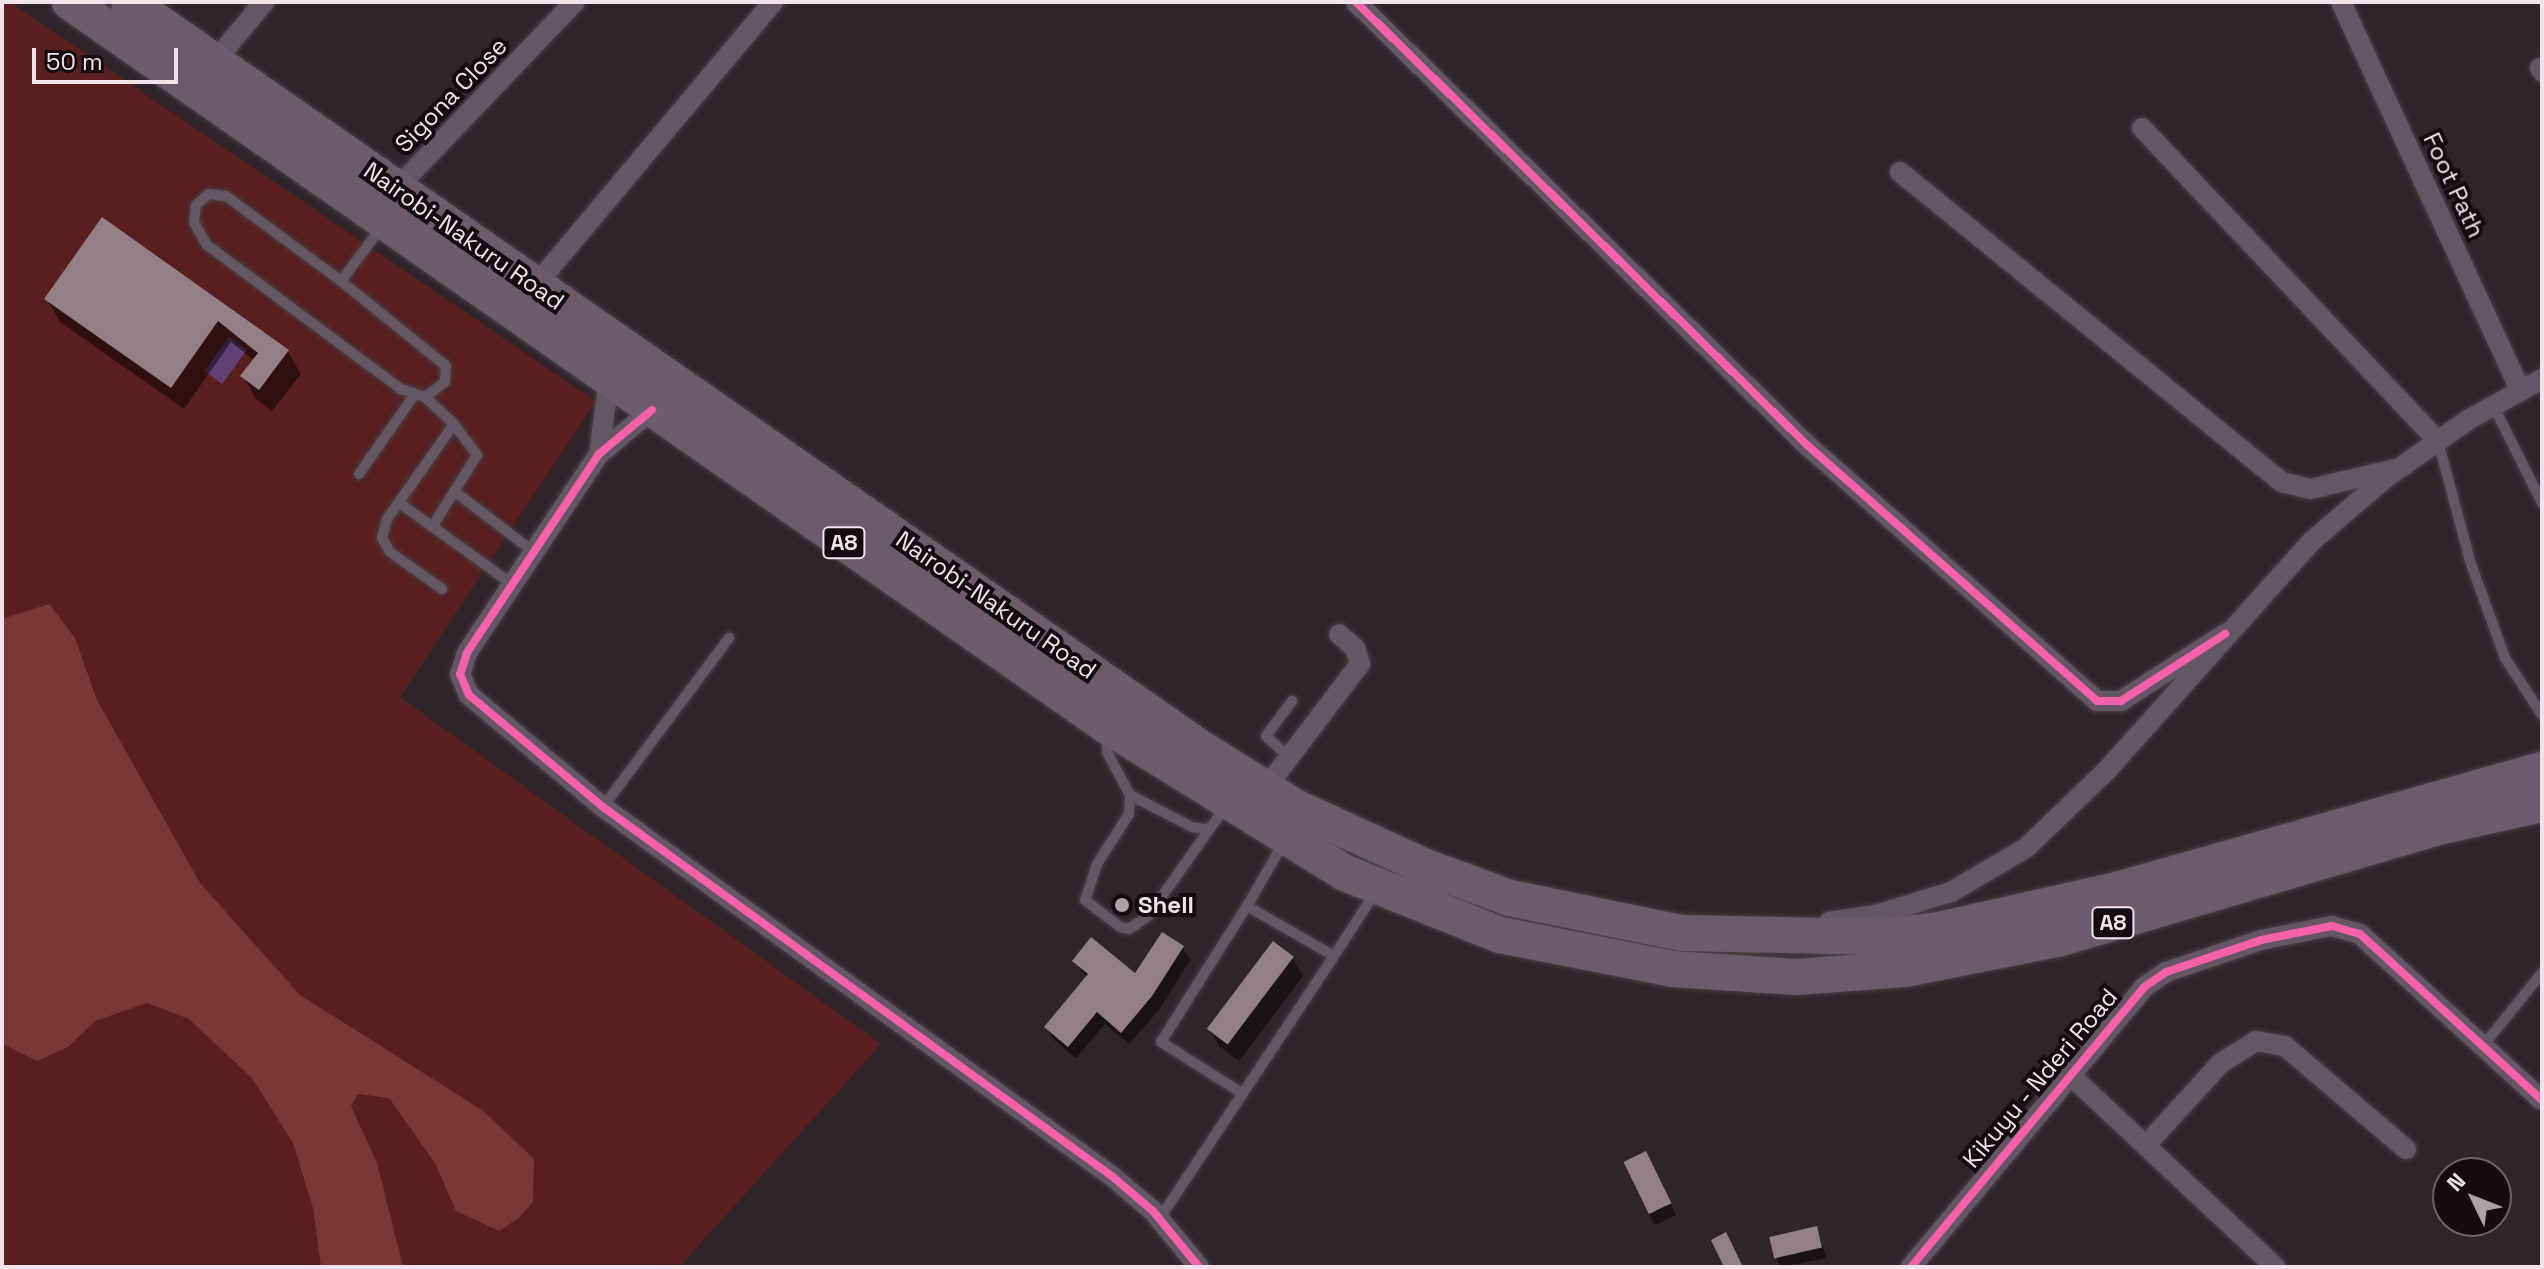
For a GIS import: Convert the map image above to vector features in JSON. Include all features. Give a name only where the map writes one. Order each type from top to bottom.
[{"type":"highway","name":"A8","points":[[70,2],[1107,726],[1218,817],[1286,838],[1377,890],[1500,935],[1631,962],[1796,977],[1857,974],[2061,938],[2438,827],[2542,804]]},
{"type":"highway","name":"Nairobi-Nakuru Road","points":[[129,2],[534,287],[1265,789],[1399,856],[1510,898],[1680,933]]},
{"type":"highway","name":"A8","points":[[1680,933],[1883,937],[1998,919],[2542,770]]},
{"type":"street","points":[[215,61],[264,2]]},
{"type":"street","name":"Sigona Close","points":[[397,188],[575,2]]},
{"type":"street","points":[[534,287],[773,2]]},
{"type":"street","points":[[1356,2],[1807,445],[2097,701],[2121,701],[2225,634]]},
{"type":"street","name":"Foot Path","points":[[2341,2],[2520,389]]},
{"type":"street","points":[[2142,128],[2438,441]]},
{"type":"street","points":[[1900,172],[2282,482],[2311,489],[2398,468]]},
{"type":"street","points":[[599,454],[609,379]]},
{"type":"street","points":[[1680,933],[1788,928],[1875,915],[1971,884],[2026,848],[2080,796],[2312,541],[2398,468],[2493,405],[2542,379]]},
{"type":"street","points":[[652,410],[599,454],[467,653],[461,681],[469,695],[603,807],[1113,1177],[1160,1218],[1199,1267]]},
{"type":"street","points":[[1265,789],[1360,664],[1355,648],[1339,634]]},
{"type":"street","name":"Kikuyu - Nderi Road","points":[[1911,1267],[2124,1006],[2166,972],[2261,940],[2332,926],[2360,934],[2542,1100]]},
{"type":"street","points":[[2146,1145],[2221,1063],[2256,1041],[2285,1046],[2406,1149]]},
{"type":"street","points":[[2068,1073],[2275,1267]]},
{"type":"lane","points":[[209,194],[226,196],[341,281],[446,366],[445,382],[425,397],[413,397],[207,245],[194,222],[196,205],[209,194]]},
{"type":"lane","points":[[341,281],[386,222]]},
{"type":"lane","points":[[359,474],[413,397]]},
{"type":"lane","points":[[425,397],[454,424],[477,455],[432,527]]},
{"type":"lane","points":[[2493,405],[2542,503]]},
{"type":"lane","points":[[442,589],[384,545],[387,519],[401,504],[454,424]]},
{"type":"lane","points":[[2438,441],[2471,564],[2505,658],[2542,715]]},
{"type":"lane","points":[[454,491],[534,552]]},
{"type":"lane","points":[[401,504],[512,584]]},
{"type":"lane","points":[[603,807],[729,638]]},
{"type":"lane","points":[[1289,757],[1266,736],[1292,701]]},
{"type":"lane","points":[[1107,726],[1107,752],[1130,795],[1129,814],[1097,864],[1085,900],[1120,927],[1129,929],[1148,916],[1218,817]]},
{"type":"lane","points":[[1130,795],[1192,827],[1218,817]]},
{"type":"lane","points":[[1240,1092],[1161,1042],[1286,838]]},
{"type":"lane","points":[[1160,1218],[1240,1092],[1377,890]]},
{"type":"lane","points":[[1247,906],[1334,956]]},
{"type":"lane","points":[[2483,1046],[2542,973]]},
{"type":"shaded area","points":[[2,2],[10,2],[596,401],[400,697],[881,1044],[679,1267],[2,1267]]},
{"type":"shaded area","points":[[229,337],[247,350],[222,384],[204,371]]},
{"type":"shaded area","points":[[49,604],[75,638],[97,700],[200,883],[300,995],[482,1110],[534,1159],[533,1202],[519,1218],[499,1231],[456,1211],[435,1163],[389,1098],[358,1094],[351,1106],[377,1163],[403,1267],[321,1267],[313,1208],[293,1143],[252,1078],[189,1019],[147,1003],[95,1021],[68,1047],[37,1061],[3,1044],[2,619]]},
{"type":"building","points":[[102,217],[289,350],[259,390],[240,376],[258,353],[218,321],[171,388],[44,299]]},
{"type":"building","points":[[1162,932],[1184,946],[1152,996],[1121,1033],[1097,1012],[1068,1047],[1044,1027],[1088,974],[1072,961],[1091,937],[1135,973]]},
{"type":"building","points":[[1273,941],[1294,957],[1228,1044],[1207,1029]]},
{"type":"building","points":[[1646,1151],[1671,1203],[1649,1214],[1624,1162]]},
{"type":"building","points":[[1817,1226],[1822,1247],[1774,1258],[1769,1237]]},
{"type":"building","points":[[1726,1232],[1743,1267],[1724,1267],[1711,1240]]},
{"type":"cycle path","points":[[1356,2],[1807,445],[2097,701],[2121,701],[2225,634]]},
{"type":"cycle path","points":[[652,410],[599,454],[467,653],[460,674],[469,695],[603,807],[1113,1177],[1153,1211],[1199,1267]]},
{"type":"cycle path","points":[[1911,1267],[2144,987],[2166,972],[2261,940],[2332,926],[2360,934],[2542,1100]]},
{"type":"place","name":"Shell","points":[[1122,905]]}]
